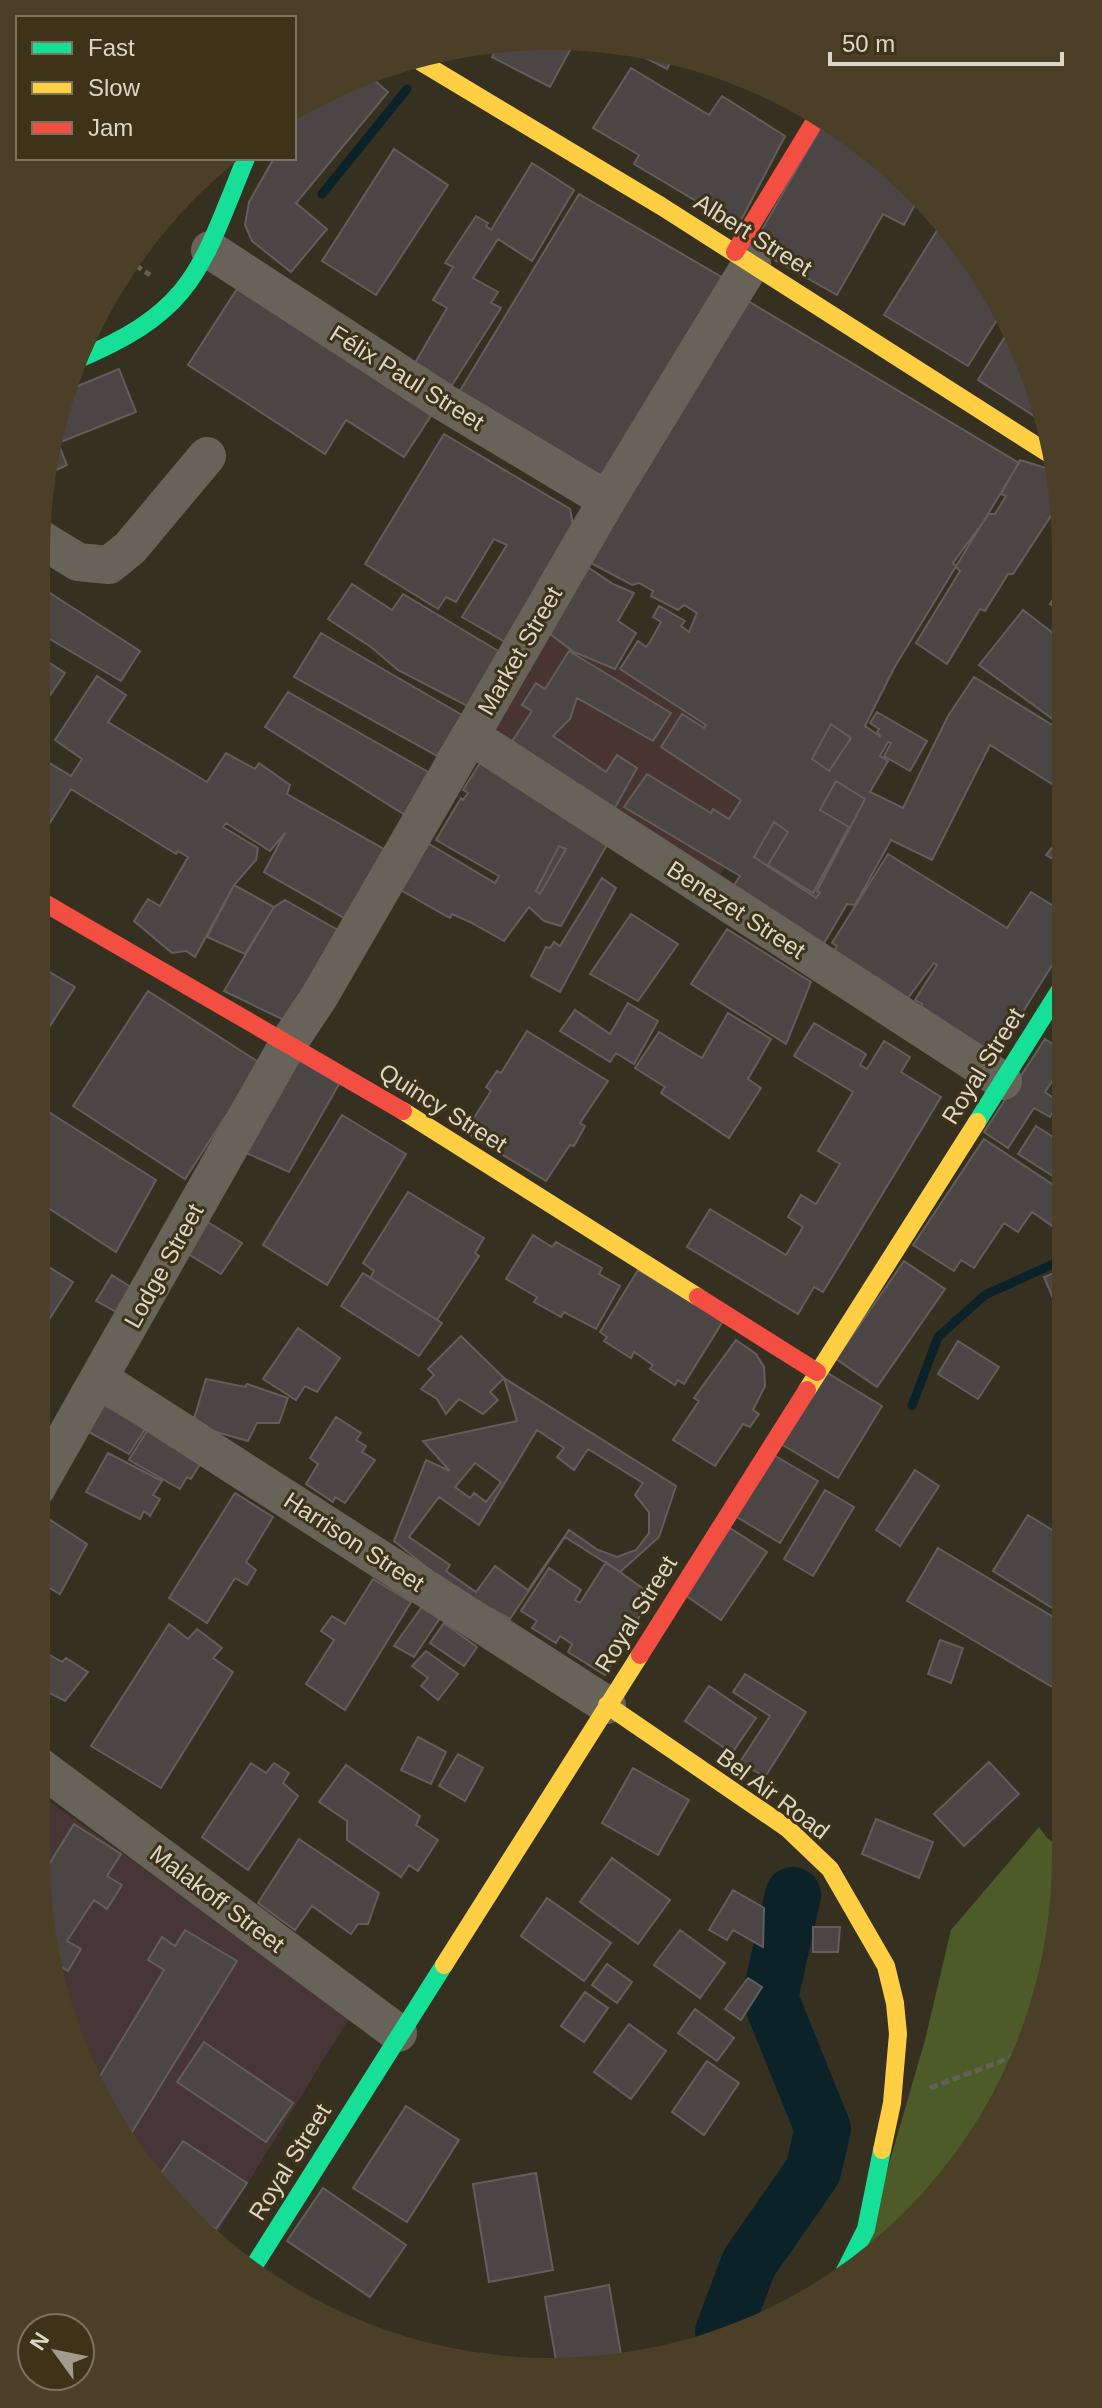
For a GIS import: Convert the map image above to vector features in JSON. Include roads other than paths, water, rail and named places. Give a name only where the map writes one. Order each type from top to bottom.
[{"type":"main road","name":"Albert Street","points":[[427,66],[567,147],[1041,449]]},
{"type":"main road","points":[[743,257],[814,124]]},
{"type":"main road","points":[[90,355],[113,346],[152,323],[181,294],[210,250],[245,160]]},
{"type":"main road","name":"Quincy Street","points":[[50,906],[289,1042],[817,1372]]},
{"type":"main road","name":"Royal Street","points":[[256,2262],[398,2033],[1052,1003]]},
{"type":"main road","name":"Bel Air Road","points":[[607,1705],[787,1828],[830,1869],[886,1966],[895,2003],[898,2034],[892,2103],[866,2229],[852,2257]]},
{"type":"street","name":"Félix Paul Street","points":[[210,250],[429,393],[607,500]]},
{"type":"street","name":"Market Street","points":[[289,1042],[471,736],[743,257]]},
{"type":"street","points":[[50,545],[78,562],[109,565],[130,548],[207,456]]},
{"type":"street","name":"Benezet Street","points":[[471,736],[1003,1081]]},
{"type":"street","name":"Lodge Street","points":[[50,1465],[289,1042]]},
{"type":"street","name":"Harrison Street","points":[[100,1379],[607,1705]]},
{"type":"street","name":"Malakoff Street","points":[[50,1774],[398,2033]]},
{"type":"waterway","points":[[322,194],[407,89]]},
{"type":"waterway","points":[[912,1406],[938,1337],[985,1295],[1052,1264]]},
{"type":"waterway","points":[[725,2326],[749,2263],[813,2171],[823,2129],[770,1998],[793,1895]]}]
